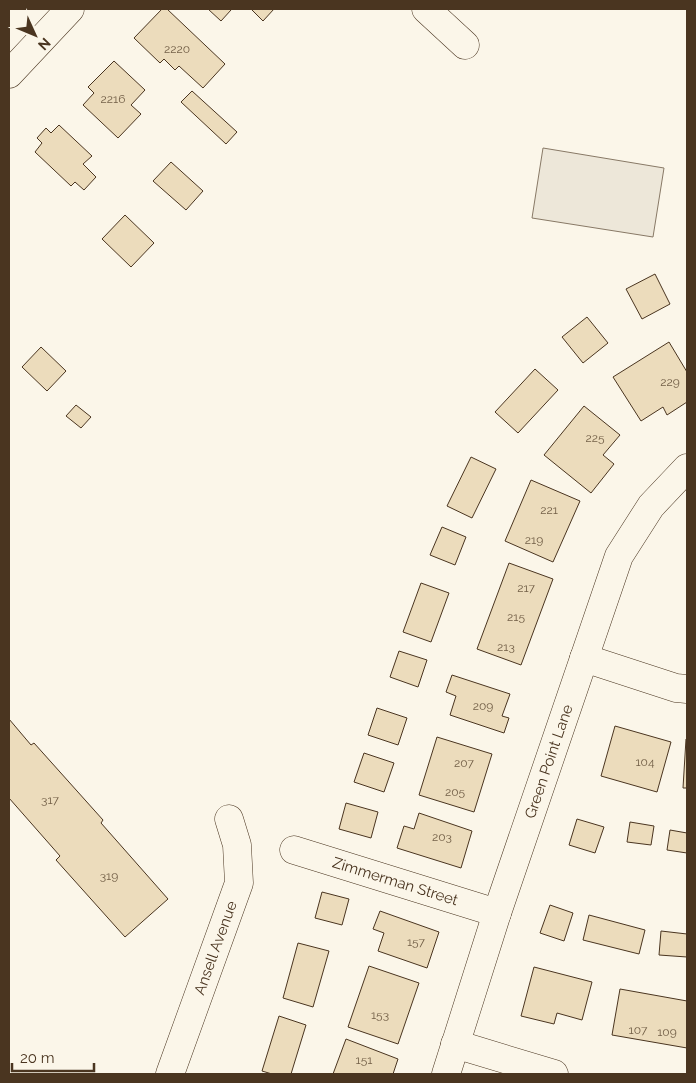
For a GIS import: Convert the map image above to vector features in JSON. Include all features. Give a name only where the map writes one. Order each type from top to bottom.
[{"type":"street","points":[[9,74],[70,9]]},
{"type":"street","points":[[426,9],[465,45]]},
{"type":"street","name":"Green Point Lane","points":[[446,1074],[497,913],[619,556],[651,506],[687,468]]},
{"type":"street","points":[[584,658],[676,688],[687,689]]},
{"type":"street","name":"Ansell Avenue","points":[[170,1074],[239,883],[237,844],[229,819]]},
{"type":"street","name":"Zimmerman Street","points":[[294,850],[497,913]]},
{"type":"street","points":[[456,1044],[554,1074]]},
{"type":"shaded area","points":[[543,148],[664,168],[653,237],[532,218]]},
{"type":"building","points":[[162,9],[167,9],[225,64],[203,88],[179,66],[175,70],[164,59],[160,63],[134,38]]},
{"type":"building","points":[[208,9],[230,9],[231,10],[221,21]]},
{"type":"building","points":[[251,9],[274,9],[263,21]]},
{"type":"building","points":[[114,61],[145,90],[131,105],[141,114],[118,138],[83,105],[94,93],[88,87]]},
{"type":"building","points":[[192,91],[237,132],[226,144],[181,102]]},
{"type":"building","points":[[59,125],[92,156],[83,164],[96,177],[84,190],[75,182],[71,186],[35,152],[42,143],[37,138],[46,128],[51,133]]},
{"type":"building","points":[[171,162],[203,191],[186,210],[153,181]]},
{"type":"building","points":[[125,215],[154,243],[131,267],[102,239]]},
{"type":"building","points":[[655,274],[670,304],[642,319],[626,289]]},
{"type":"building","points":[[587,317],[608,343],[583,363],[562,337]]},
{"type":"building","points":[[669,342],[687,372],[687,402],[667,415],[663,407],[641,421],[613,377]]},
{"type":"building","points":[[41,347],[66,371],[47,391],[22,367]]},
{"type":"building","points":[[535,369],[558,390],[518,433],[495,412]]},
{"type":"building","points":[[76,405],[91,417],[81,428],[66,416]]},
{"type":"building","points":[[584,406],[620,435],[603,455],[614,464],[591,493],[544,455]]},
{"type":"building","points":[[471,457],[496,469],[472,518],[447,506]]},
{"type":"building","points":[[531,480],[580,501],[553,562],[505,541]]},
{"type":"building","points":[[442,527],[466,537],[455,565],[430,555]]},
{"type":"building","points":[[509,563],[553,579],[521,665],[477,649]]},
{"type":"building","points":[[421,583],[449,593],[431,642],[403,632]]},
{"type":"building","points":[[399,651],[427,660],[418,687],[390,677]]},
{"type":"building","points":[[452,675],[510,694],[502,716],[509,718],[504,733],[450,715],[456,696],[446,692]]},
{"type":"building","points":[[377,708],[407,718],[398,745],[368,735]]},
{"type":"building","points":[[9,719],[31,745],[34,743],[103,820],[101,823],[168,899],[125,937],[56,860],[60,856],[9,798]]},
{"type":"building","points":[[615,726],[671,742],[657,792],[601,776]]},
{"type":"building","points":[[437,737],[492,754],[474,812],[419,795]]},
{"type":"building","points":[[686,739],[687,788],[683,788]]},
{"type":"building","points":[[364,753],[394,763],[384,792],[354,782]]},
{"type":"building","points":[[346,803],[378,812],[371,838],[339,829]]},
{"type":"building","points":[[419,813],[472,831],[461,868],[397,848],[404,826],[414,829]]},
{"type":"building","points":[[577,819],[604,827],[595,853],[569,845]]},
{"type":"building","points":[[630,822],[654,826],[651,845],[627,842]]},
{"type":"building","points":[[670,830],[687,833],[687,853],[667,850]]},
{"type":"building","points":[[322,892],[349,899],[342,925],[315,918]]},
{"type":"building","points":[[550,905],[573,913],[564,941],[540,933]]},
{"type":"building","points":[[380,911],[439,932],[427,968],[378,951],[384,933],[373,929]]},
{"type":"building","points":[[589,915],[645,930],[639,954],[583,940]]},
{"type":"building","points":[[661,931],[687,934],[687,957],[659,955]]},
{"type":"building","points":[[298,943],[329,951],[313,1007],[283,998]]},
{"type":"building","points":[[369,966],[419,983],[398,1044],[348,1027]]},
{"type":"building","points":[[534,967],[592,982],[582,1020],[557,1013],[554,1024],[521,1016]]},
{"type":"building","points":[[620,989],[687,1001],[687,1048],[612,1035]]},
{"type":"building","points":[[279,1016],[306,1025],[291,1074],[272,1074],[262,1071]]},
{"type":"building","points":[[346,1039],[398,1059],[393,1074],[333,1074]]}]
